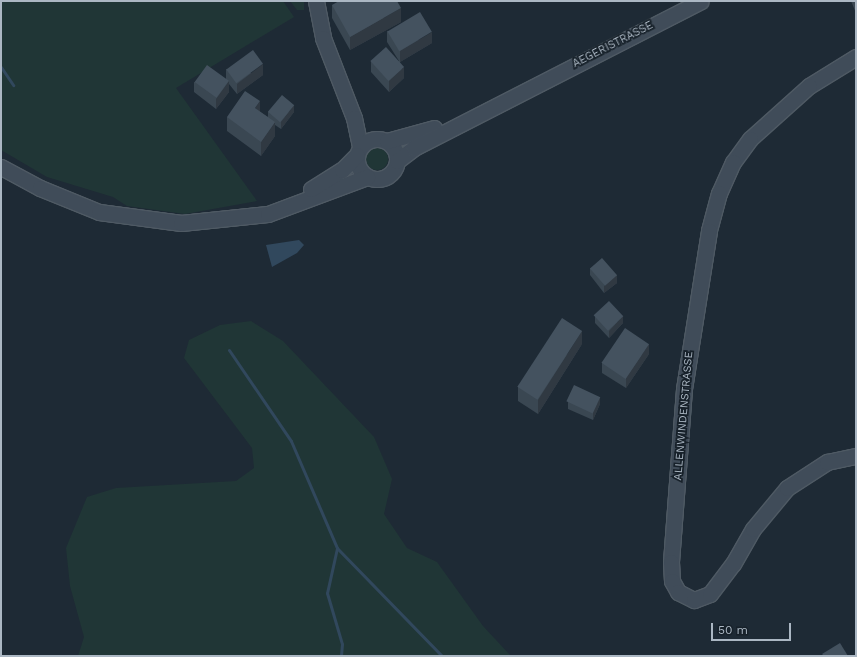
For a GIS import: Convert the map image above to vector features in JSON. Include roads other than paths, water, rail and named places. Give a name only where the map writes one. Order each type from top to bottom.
[{"type":"main road","points":[[316,1],[322,38],[343,91],[358,151],[359,169],[368,177]]},
{"type":"main road","name":"AEGERISTRASSE","points":[[1,167],[40,188],[99,212],[181,223],[268,214],[368,177],[386,177],[397,161],[414,148],[700,1]]},
{"type":"main road","name":"ALLENWINDENSTRASSE","points":[[856,57],[809,86],[750,140],[733,162],[719,193],[709,231],[684,389],[671,562],[672,581],[678,592],[694,600],[710,594],[733,564],[753,529],[787,488],[827,462],[856,456]]},
{"type":"main road","name":"AEGERISTRASSE","points":[[181,223],[242,213],[292,197],[330,178],[358,151],[366,141],[408,138],[525,90]]},
{"type":"main road","points":[[343,91],[383,140],[395,150],[397,161]]},
{"type":"water","points":[[299,240],[304,245],[297,253],[272,267],[266,245]]},
{"type":"waterway","points":[[1,67],[13,85]]},
{"type":"waterway","points":[[229,350],[291,441],[337,548],[442,656]]},
{"type":"waterway","points":[[337,548],[327,593],[342,644],[341,656]]}]
